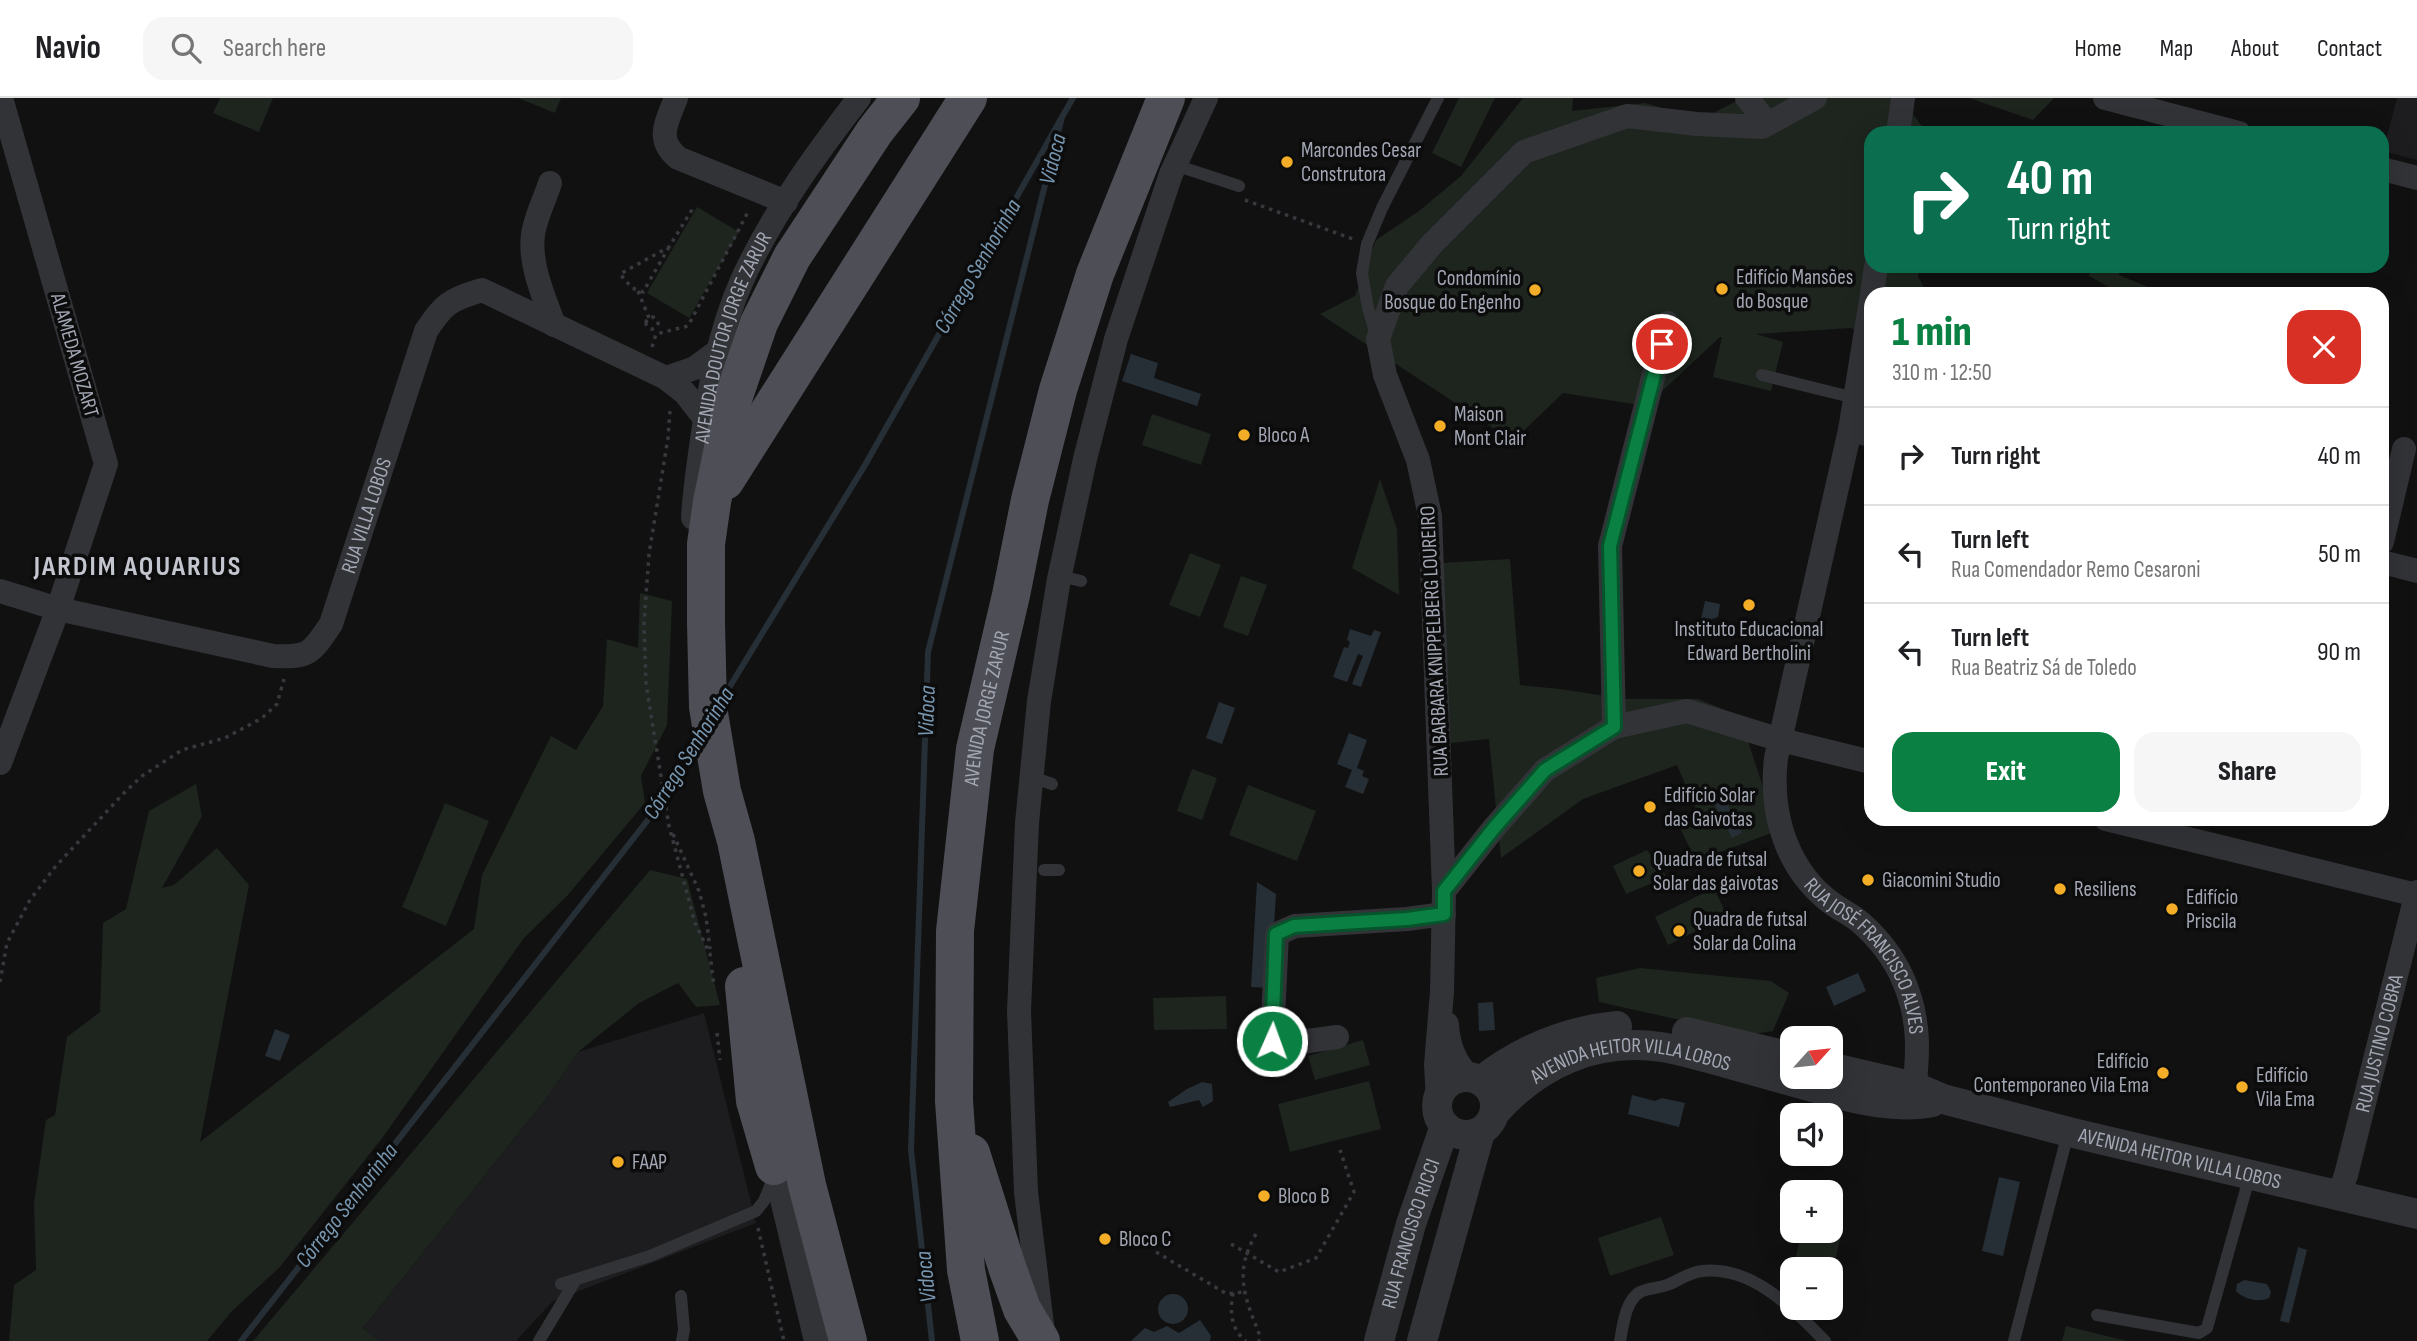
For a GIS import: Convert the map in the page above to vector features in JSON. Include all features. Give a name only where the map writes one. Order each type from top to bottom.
[{"type":"main road","points":[[848,1341],[807,1185],[736,841],[722,791],[708,707],[706,544],[733,399],[759,323],[792,257],[875,131],[901,98]]},
{"type":"main road","points":[[712,502],[968,98]]},
{"type":"main road","name":"AVENIDA JORGE ZARUR","points":[[980,1341],[966,1270],[954,1101],[955,931],[975,749],[1012,595],[1030,500],[1058,390],[1095,274],[1166,98]]},
{"type":"main road","points":[[736,841],[742,969],[755,1101],[774,1166]]},
{"type":"main road","points":[[954,1101],[1022,1309],[1043,1341]]},
{"type":"street","name":"ALAMEDA MOZART","points":[[0,763],[58,609],[106,464],[1,98]]},
{"type":"street","points":[[676,98],[666,125],[664,140],[670,151],[678,158],[786,202]]},
{"type":"street","name":"AVENIDA DOUTOR JORGE ZARUR","points":[[706,615],[698,585],[693,529],[694,498],[718,351],[730,310],[742,280],[786,202],[826,140],[859,98]]},
{"type":"street","points":[[1043,1341],[1026,1192],[1019,1011],[1027,823],[1042,781],[1039,701],[1070,578],[1085,459],[1116,339],[1175,165],[1206,98]]},
{"type":"street","points":[[1747,98],[1768,124]]},
{"type":"street","points":[[1378,339],[1397,286],[1432,244],[1524,152],[1627,116],[1697,124],[1762,127],[1815,98]]},
{"type":"street","points":[[1899,126],[1903,98]]},
{"type":"street","points":[[2105,98],[2133,102],[2215,126]]},
{"type":"street","points":[[2389,171],[2417,178]]},
{"type":"street","points":[[550,183],[533,234],[534,258],[554,325]]},
{"type":"street","name":"RUA VILLA LOBOS","points":[[290,657],[312,651],[331,624],[426,331],[441,308],[458,297],[482,290],[666,378],[685,393],[705,419]]},
{"type":"street","points":[[1614,727],[1610,546],[1668,323]]},
{"type":"street","name":"RUA BARBARA KNIPPELBERG LOUREIRO","points":[[1378,339],[1385,374],[1426,487],[1430,516],[1444,902],[1442,992],[1436,1065],[1441,1113]]},
{"type":"street","name":"RUA JOSÉ FRANCISCO ALVES","points":[[1864,343],[1855,398],[1860,433],[1781,740],[1774,777],[1777,815],[1789,851],[1810,883],[1824,898],[1871,933],[1902,976],[1913,1009],[1919,1042],[1914,1096]]},
{"type":"street","points":[[666,378],[695,368],[718,351]]},
{"type":"street","points":[[2389,512],[2404,449]]},
{"type":"street","points":[[2389,564],[2417,571]]},
{"type":"street","points":[[0,591],[58,609],[273,656],[290,657]]},
{"type":"street","points":[[1337,1037],[1279,1045],[1272,1041],[1276,934],[1294,926],[1407,919],[1444,902],[1494,828],[1545,770],[1614,727],[1687,711],[1781,740],[1864,760]]},
{"type":"street","points":[[2135,826],[2417,894]]},
{"type":"street","name":"RUA JUSTINO COBRA","points":[[2339,1194],[2417,894]]},
{"type":"street","name":"RUA BARBARA KNIPPELBERG LOUREIRO","points":[[1442,992],[1450,1045],[1462,1069],[1475,1079]]},
{"type":"street","name":"AVENIDA HEITOR VILLA LOBOS","points":[[1475,1079],[1544,1042],[1591,1029],[1616,1026],[1665,1028],[1780,1054]]},
{"type":"street","name":"AVENIDA HEITOR VILLA LOBOS","points":[[1487,1122],[1510,1094],[1546,1068],[1588,1050],[1645,1045],[1682,1051],[1849,1097],[1914,1096],[1943,1100],[2417,1214]]},
{"type":"street","name":"AVENIDA HEITOR VILLA LOBOS","points":[[1843,1071],[1914,1096]]},
{"type":"street","points":[[1455,1078],[1475,1079],[1492,1092],[1487,1122],[1461,1134],[1441,1113],[1444,1087],[1455,1078]]},
{"type":"street","name":"RUA FRANCISCO RICCI","points":[[1380,1341],[1441,1113]]},
{"type":"street","name":"RUA FRANCISCO RICCI","points":[[1422,1341],[1487,1122]]},
{"type":"street","points":[[774,1166],[772,1216],[817,1341]]},
{"type":"lane","points":[[1378,339],[1368,308],[1362,273],[1367,244],[1382,208],[1438,98]]},
{"type":"lane","points":[[1175,165],[1239,186]]},
{"type":"lane","points":[[1762,376],[1855,398]]},
{"type":"lane","points":[[1044,870],[1059,870]]},
{"type":"lane","points":[[2014,1341],[2068,1132]]},
{"type":"lane","points":[[561,1284],[772,1216],[764,1201],[770,1189],[774,1166]]},
{"type":"lane","points":[[2097,1315],[2191,1336],[2207,1328],[2250,1175]]},
{"type":"lane","points":[[1620,1341],[1630,1303],[1640,1292],[1664,1286],[1699,1271],[1725,1271],[1757,1283],[1785,1302],[1821,1339]]},
{"type":"lane","points":[[539,1341],[575,1281]]},
{"type":"lane","points":[[681,1296],[684,1330],[682,1341]]},
{"type":"path","points":[[1244,200],[1367,244]]},
{"type":"path","points":[[669,247],[620,274],[632,288],[643,292],[694,208]]},
{"type":"path","points":[[638,291],[649,318]]},
{"type":"path","points":[[0,982],[7,943],[30,900],[55,867],[142,776],[182,750],[225,738],[262,718],[277,704],[290,657]]},
{"type":"path","points":[[661,777],[669,826],[695,923],[710,954]]},
{"type":"path","points":[[669,826],[699,891],[706,917],[714,991]]},
{"type":"path","points":[[717,1027],[717,1049]]},
{"type":"path","points":[[1231,1244],[1279,1272],[1316,1258],[1354,1192],[1340,1150]]},
{"type":"path","points":[[1256,1234],[1245,1252],[1242,1292],[1259,1341]]},
{"type":"path","points":[[1156,1252],[1227,1294],[1242,1292]]},
{"type":"path","points":[[1233,1293],[1230,1312],[1239,1336],[1245,1341]]},
{"type":"shaded area","points":[[220,98],[273,98],[259,132],[213,113]]},
{"type":"shaded area","points":[[518,98],[561,98],[555,113]]},
{"type":"shaded area","points":[[1459,98],[1495,98],[1461,167],[1432,153]]},
{"type":"shaded area","points":[[1523,98],[1573,98],[1572,111],[1645,103],[1702,119],[1742,98],[1901,98],[1922,126],[1864,126],[1864,273],[1918,273],[1924,287],[1864,287],[1864,333],[1851,328],[1756,334],[1783,342],[1771,391],[1713,377],[1720,337],[1646,406],[1563,393],[1513,441],[1320,314],[1355,296],[1376,240],[1419,211],[1461,176]]},
{"type":"shaded area","points":[[1969,98],[2054,98],[2033,120]]},
{"type":"shaded area","points":[[2397,98],[2417,98],[2417,160],[2389,153],[2389,128]]},
{"type":"shaded area","points":[[697,207],[739,232],[689,318],[647,293]]},
{"type":"shaded area","points":[[2090,273],[2119,273],[2148,287],[2109,287],[2089,276]]},
{"type":"shaded area","points":[[1131,354],[1158,363],[1154,378],[1201,394],[1197,406],[1122,381]]},
{"type":"shaded area","points":[[1152,414],[1211,434],[1201,465],[1142,445]]},
{"type":"shaded area","points":[[1380,479],[1397,529],[1399,595],[1352,568]]},
{"type":"shaded area","points":[[1190,553],[1221,565],[1200,617],[1169,605]]},
{"type":"shaded area","points":[[1510,559],[1520,685],[1625,699],[1698,699],[1740,716],[1777,831],[1696,861],[1679,826],[1697,812],[1677,765],[1583,799],[1501,858],[1489,739],[1441,744],[1442,563]]},
{"type":"shaded area","points":[[1241,576],[1267,585],[1248,636],[1223,627]]},
{"type":"shaded area","points":[[640,593],[672,601],[667,725],[641,776],[645,803],[567,896],[524,938],[383,1137],[279,1268],[232,1311],[207,1341],[9,1341],[14,1285],[36,1270],[34,1203],[46,1120],[55,1115],[67,1037],[100,1012],[103,923],[126,909],[149,811],[196,784],[202,816],[162,888],[174,885],[217,848],[249,885],[200,1142],[474,929],[482,875],[551,736],[576,750],[603,706],[607,639],[638,648]]},
{"type":"shaded area","points":[[1705,601],[1720,604],[1718,617],[1712,619],[1711,626],[1700,624]]},
{"type":"shaded area","points":[[1350,629],[1371,636],[1374,630],[1381,632],[1361,687],[1352,684],[1363,656],[1358,654],[1347,682],[1333,677],[1344,647],[1348,648]]},
{"type":"shaded area","points":[[1219,702],[1235,708],[1222,744],[1206,738]]},
{"type":"shaded area","points":[[1349,733],[1367,740],[1357,768],[1364,771],[1362,776],[1369,779],[1363,794],[1345,787],[1352,770],[1337,764]]},
{"type":"shaded area","points":[[1192,769],[1217,778],[1202,820],[1177,811]]},
{"type":"shaded area","points":[[1248,785],[1316,811],[1297,861],[1229,835]]},
{"type":"shaded area","points":[[1722,794],[1742,833],[1732,838],[1712,799]]},
{"type":"shaded area","points":[[445,803],[489,821],[446,926],[402,907]]},
{"type":"shaded area","name":"Quadra de futsal Solar das gaivotas","points":[[1647,850],[1667,877],[1626,894],[1613,866]]},
{"type":"shaded area","points":[[650,870],[687,879],[720,1005],[696,1007],[678,983],[639,1003],[578,1052],[545,1100],[363,1328],[379,1341],[253,1341]]},
{"type":"shaded area","points":[[1257,882],[1276,894],[1270,988],[1251,987]]},
{"type":"shaded area","name":"Quadra de futsal Solar da Colina","points":[[1714,888],[1727,916],[1668,945],[1655,917]]},
{"type":"shaded area","points":[[1640,968],[1771,981],[1789,993],[1773,1031],[1748,1035],[1599,1002],[1596,978]]},
{"type":"shaded area","points":[[1858,973],[1866,991],[1834,1006],[1826,987]]},
{"type":"shaded area","points":[[1226,996],[1227,1029],[1154,1030],[1153,998]]},
{"type":"shaded area","points":[[1493,1002],[1495,1030],[1479,1031],[1478,1003]]},
{"type":"shaded area","name":"FAAP","points":[[704,1013],[756,1223],[553,1301],[516,1341],[378,1341],[363,1328],[545,1100],[578,1052]]},
{"type":"shaded area","points":[[275,1029],[290,1035],[280,1061],[265,1056]]},
{"type":"shaded area","points":[[1363,1040],[1370,1065],[1315,1080],[1308,1056]]},
{"type":"shaded area","points":[[1369,1081],[1381,1129],[1290,1152],[1278,1104]]},
{"type":"shaded area","points":[[1202,1082],[1212,1084],[1213,1101],[1203,1107],[1199,1100],[1170,1107],[1168,1102]]},
{"type":"shaded area","points":[[1632,1095],[1655,1101],[1662,1098],[1685,1103],[1679,1127],[1628,1114]]},
{"type":"shaded area","points":[[1999,1177],[2020,1182],[2003,1256],[1982,1251]]},
{"type":"shaded area","points":[[1661,1217],[1674,1255],[1610,1276],[1598,1238]]},
{"type":"shaded area","points":[[1799,1243],[1839,1243],[1836,1257],[1796,1257]]},
{"type":"shaded area","points":[[2298,1247],[2307,1250],[2289,1323],[2280,1321]]},
{"type":"shaded area","points":[[2244,1280],[2267,1284],[2271,1292],[2269,1298],[2256,1300],[2239,1294],[2236,1291],[2237,1284]]},
{"type":"shaded area","points":[[1173,1294],[1184,1298],[1188,1309],[1184,1320],[1173,1324],[1162,1320],[1158,1309],[1162,1298]]},
{"type":"shaded area","points":[[1200,1320],[1211,1336],[1210,1341],[1131,1341],[1145,1328],[1154,1332],[1167,1326],[1179,1333]]},
{"type":"shaded area","points":[[2066,1326],[2127,1341],[2062,1341]]},
{"type":"waterway","name":"Vidoca","points":[[932,1341],[911,1150],[928,652],[1062,117],[1073,98]]},
{"type":"waterway","name":"Córrego Senhorinha","points":[[724,696],[865,465],[1062,117]]},
{"type":"waterway","name":"Córrego Senhorinha","points":[[241,1341],[654,812],[699,738]]},
{"type":"place","name":"Marcondes Cesar Construtora","points":[[1287,162]]},
{"type":"place","name":"Edifício Mansões do Bosque","points":[[1722,289]]},
{"type":"place","name":"Condomínio Bosque do Engenho","points":[[1535,290]]},
{"type":"place","name":"Maison Mont Clair","points":[[1440,426]]},
{"type":"place","name":"Bloco A","points":[[1244,435]]},
{"type":"place","name":"Instituto Educacional Edward Bertholini","points":[[1749,605]]},
{"type":"place","name":"Edifício Solar das Gaivotas","points":[[1650,807]]},
{"type":"place","name":"Quadra de futsal Solar das gaivotas","points":[[1639,871]]},
{"type":"place","name":"Giacomini Studio","points":[[1868,880]]},
{"type":"place","name":"Resiliens","points":[[2060,889]]},
{"type":"place","name":"Edifício Priscila","points":[[2172,909]]},
{"type":"place","name":"Quadra de futsal Solar da Colina","points":[[1679,931]]},
{"type":"place","name":"Edifício Contemporaneo Vila Ema","points":[[2163,1073]]},
{"type":"place","name":"Edifício Vila Ema","points":[[2242,1087]]},
{"type":"place","name":"FAAP","points":[[618,1162]]},
{"type":"place","name":"Bloco B","points":[[1264,1196]]},
{"type":"place","name":"Bloco C","points":[[1105,1239]]},
{"type":"district","name":"JARDIM AQUARIUS","points":[[138,565]]},
{"type":"route","points":[[1272,1041],[1276,934],[1294,926],[1444,914],[1444,891],[1545,770],[1614,727],[1610,546],[1662,344]]}]
